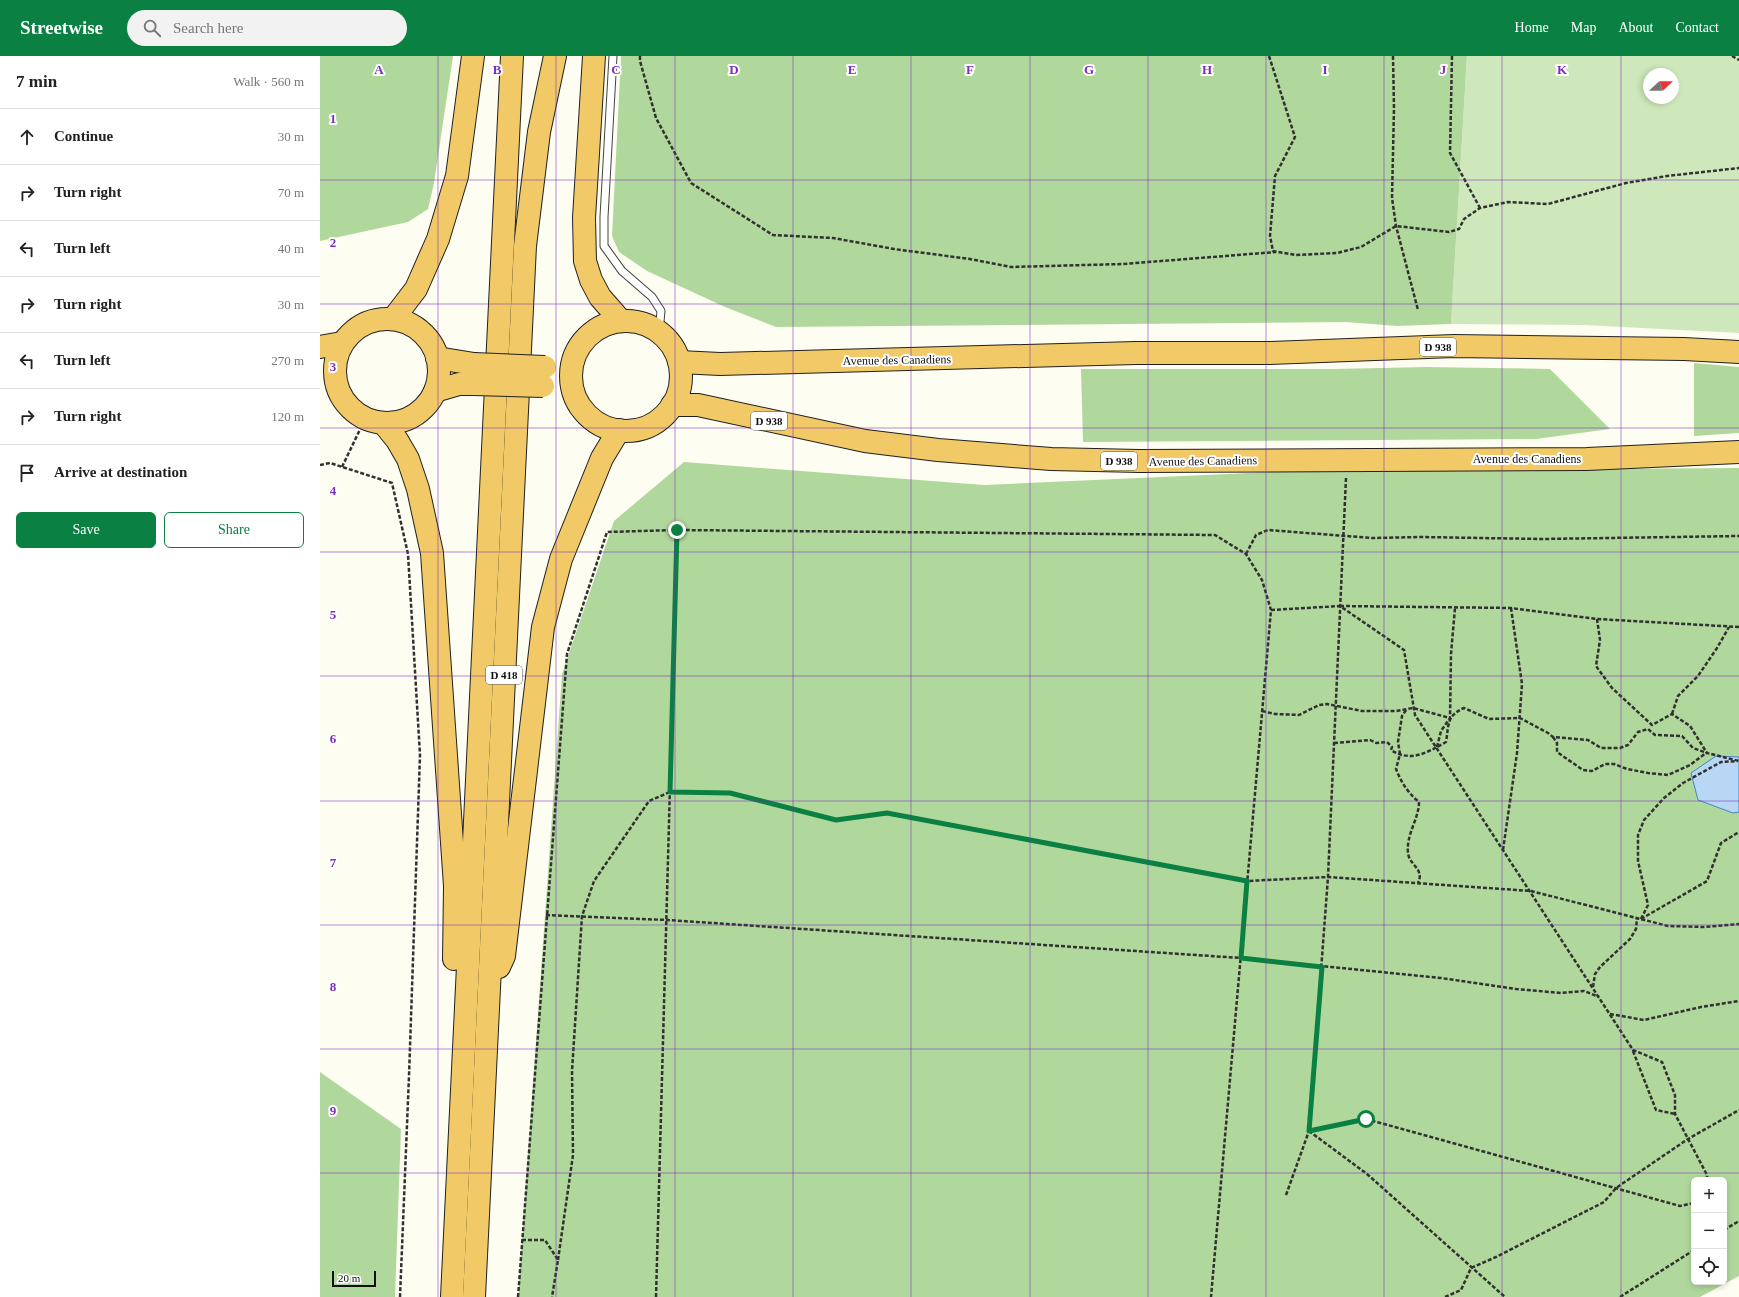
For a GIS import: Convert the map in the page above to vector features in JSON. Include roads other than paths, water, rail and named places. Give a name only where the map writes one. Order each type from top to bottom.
[{"type":"highway","points":[[393,319],[416,290],[438,238],[451,196],[457,176],[473,56]]},
{"type":"highway","name":"D 418","points":[[452,1297],[512,56]]},
{"type":"highway","name":"D 418","points":[[474,1297],[525,246],[539,132],[555,56]]},
{"type":"highway","points":[[594,56],[584,218],[585,261],[591,280],[600,297],[621,321]]},
{"type":"highway","points":[[375,421],[397,422],[420,412],[429,402],[435,391],[439,375],[438,358],[431,344],[421,332],[408,323],[393,319],[378,319],[364,324],[352,332],[342,343],[336,358],[334,374],[329,388],[353,412],[375,421],[398,440],[408,459],[418,489],[432,554],[455,886],[454,987],[466,1019]]},
{"type":"highway","points":[[621,321],[635,321],[648,325],[659,332],[672,345],[679,362],[681,377],[678,392],[672,405],[662,417],[649,426],[634,430],[619,430],[603,425],[589,416],[578,403],[572,387],[571,375],[573,363],[579,347],[590,334],[605,325],[621,321]]},
{"type":"highway","points":[[320,347],[342,343]]},
{"type":"highway","name":"Avenue des Canadiens","points":[[679,362],[728,364],[1136,353],[1269,353],[1454,346],[1733,350]]},
{"type":"highway","points":[[438,358],[474,374],[544,376],[572,387]]},
{"type":"highway","points":[[544,376],[573,363]]},
{"type":"highway","points":[[435,391],[459,384],[474,374]]},
{"type":"highway","name":"Avenue des Canadiens","points":[[672,405],[698,405],[865,442],[938,450],[1051,459],[1139,461],[1587,459],[1739,452]]},
{"type":"highway","points":[[488,993],[504,956],[543,627],[561,558],[602,458],[619,430]]},
{"type":"lane","points":[[613,56],[604,217],[604,246],[622,271],[652,297],[661,311],[659,332]]},
{"type":"water","points":[[1716,756],[1739,757],[1739,812],[1733,813],[1698,800],[1691,773]]}]
